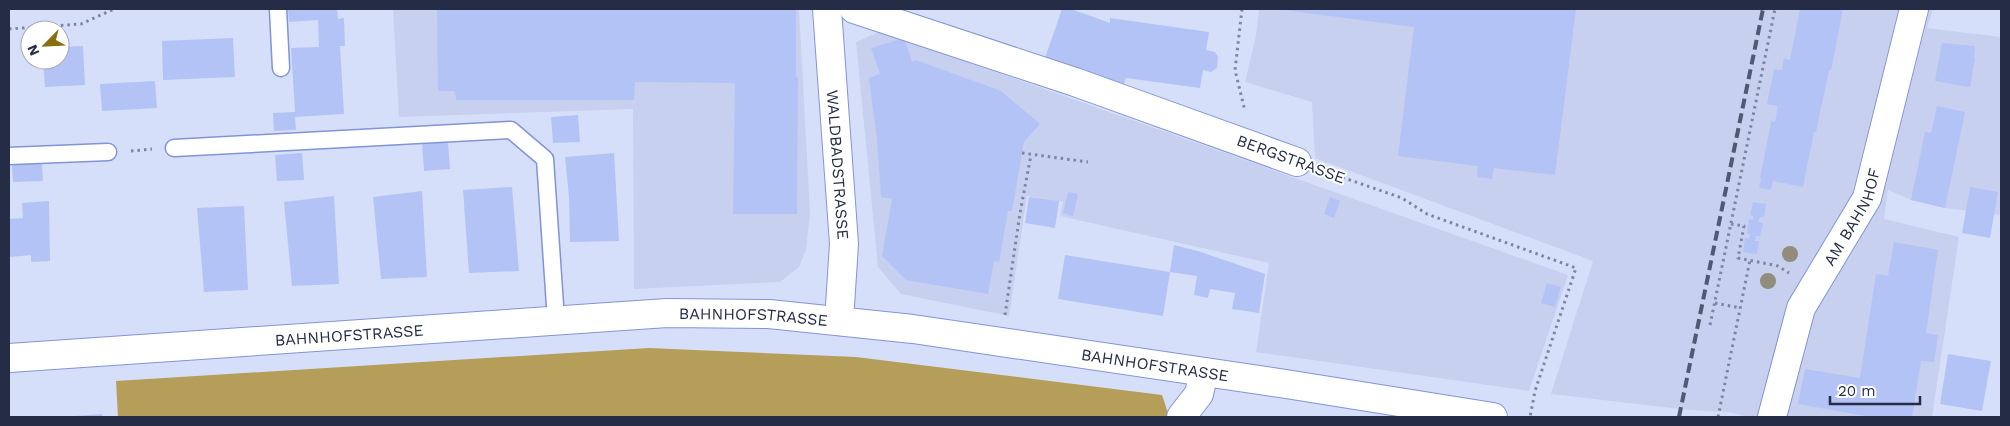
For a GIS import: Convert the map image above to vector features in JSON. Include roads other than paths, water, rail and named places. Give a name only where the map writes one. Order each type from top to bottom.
[{"type":"street","name":"WALDBADSTRASSE","points":[[827,9],[844,244],[838,320]]},
{"type":"street","name":"BERGSTRASSE","points":[[854,9],[1075,82],[1297,162]]},
{"type":"street","name":"AM BAHNHOF","points":[[1772,417],[1801,308],[1867,198],[1914,9]]},
{"type":"street","name":"BAHNHOFSTRASSE","points":[[9,358],[667,313],[769,314],[838,320],[1001,343],[1204,372],[1493,417]]},
{"type":"street","points":[[1181,417],[1199,394],[1204,372]]},
{"type":"lane","points":[[278,9],[281,68]]},
{"type":"lane","points":[[174,148],[511,130],[544,159],[556,320]]},
{"type":"lane","points":[[9,156],[108,152]]},
{"type":"railway","points":[[1679,417],[1763,9]]}]
